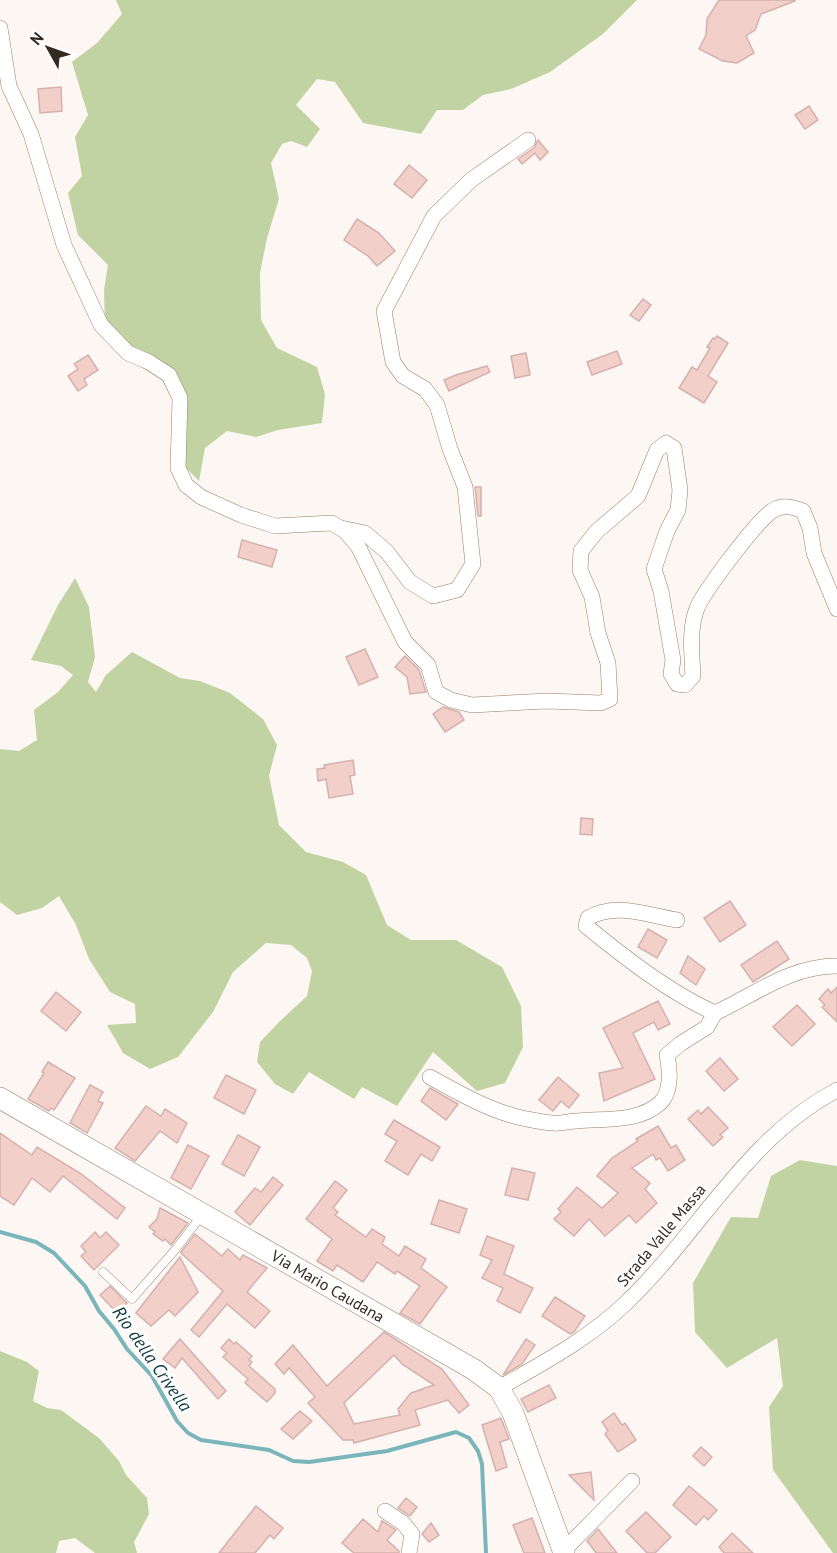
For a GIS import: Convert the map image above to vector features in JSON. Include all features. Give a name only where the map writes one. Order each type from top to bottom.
[{"type":"main road","name":"Via Mario Caudana","points":[[0,1098],[473,1369],[499,1388],[513,1413],[564,1552]]},
{"type":"street","points":[[0,28],[9,86],[31,134],[64,244],[101,325],[128,353],[149,362],[169,375],[180,398],[178,468],[186,486],[201,497],[241,515],[275,526],[332,523],[345,531],[358,546],[405,642],[428,665],[436,692],[451,700],[472,705],[547,701],[601,703],[610,699],[608,663],[598,633],[592,597],[580,570],[581,551],[597,531],[638,496],[657,450],[666,443],[674,448],[680,490],[678,510],[667,531],[654,569],[661,591],[674,660],[671,674],[677,684],[685,686],[693,676],[692,632],[696,611],[705,592],[761,521],[773,510],[791,506],[803,511],[810,528],[814,554],[837,609]]},
{"type":"street","points":[[338,527],[365,533],[387,552],[410,582],[433,596],[457,590],[473,564],[465,487],[437,405],[425,389],[403,376],[393,362],[384,311],[434,216],[471,180],[528,140]]},
{"type":"street","points":[[677,920],[618,909],[598,912],[588,918],[586,926],[673,990],[715,1013]]},
{"type":"street","points":[[430,1077],[469,1098],[520,1118],[555,1123],[615,1119],[641,1114],[662,1102],[668,1087],[670,1070],[668,1055],[680,1044],[707,1027],[715,1013],[796,972],[819,966],[837,966]]},
{"type":"street","name":"Strada Valle Massa","points":[[499,1388],[570,1347],[626,1304],[663,1264],[738,1171],[776,1134],[814,1102],[837,1090]]},
{"type":"street","points":[[564,1552],[586,1526],[632,1481]]},
{"type":"street","points":[[385,1510],[403,1523],[412,1534],[409,1553]]},
{"type":"lane","points":[[103,1272],[132,1299],[203,1214]]},
{"type":"green space","points":[[116,0],[637,0],[603,34],[550,72],[511,89],[483,95],[463,110],[437,110],[421,134],[363,123],[335,82],[317,79],[296,105],[320,129],[307,147],[291,141],[282,144],[271,163],[279,199],[267,238],[260,273],[261,320],[277,348],[317,367],[325,394],[322,423],[278,430],[256,437],[227,431],[205,448],[199,481],[182,464],[174,429],[172,399],[162,380],[126,358],[105,325],[104,290],[108,265],[78,235],[68,193],[82,176],[75,137],[88,115],[72,62],[97,43],[122,14]]},
{"type":"green space","points":[[75,578],[89,607],[95,657],[88,682],[96,692],[106,675],[132,652],[180,678],[200,681],[230,693],[263,719],[277,745],[269,776],[279,825],[306,852],[343,862],[366,875],[387,925],[411,940],[456,940],[502,967],[521,1006],[523,1047],[505,1083],[477,1091],[433,1052],[397,1106],[362,1087],[354,1099],[309,1072],[293,1094],[275,1084],[257,1062],[260,1042],[307,996],[312,971],[307,958],[291,945],[266,943],[233,972],[213,1012],[178,1057],[150,1069],[123,1053],[107,1025],[136,1023],[135,1004],[110,992],[89,959],[76,925],[59,896],[42,908],[17,915],[0,902],[0,749],[19,751],[37,740],[34,710],[58,692],[73,675],[61,666],[31,660],[58,605]]},
{"type":"green space","points":[[800,1160],[837,1166],[837,1553],[833,1553],[773,1470],[769,1407],[783,1386],[777,1338],[727,1368],[695,1332],[693,1283],[731,1217],[758,1218],[771,1176]]},
{"type":"green space","points":[[0,1351],[27,1362],[39,1371],[33,1401],[47,1408],[61,1410],[99,1438],[119,1461],[126,1475],[147,1498],[149,1514],[134,1542],[137,1553],[95,1553],[75,1538],[59,1541],[56,1553],[0,1553]]},
{"type":"building","points":[[719,0],[795,1],[761,14],[755,30],[746,36],[754,53],[737,63],[723,61],[699,49],[706,35],[707,19]]},
{"type":"building","points":[[61,87],[62,111],[40,113],[38,89]]},
{"type":"building","points":[[809,106],[818,120],[805,129],[795,115]]},
{"type":"building","points":[[538,140],[548,152],[540,160],[535,153],[522,164],[518,159],[534,148]]},
{"type":"building","points":[[409,165],[427,180],[412,198],[394,184]]},
{"type":"building","points":[[357,219],[379,233],[395,251],[377,266],[368,256],[344,240]]},
{"type":"building","points":[[643,299],[651,305],[639,321],[630,315]]},
{"type":"building","points":[[717,336],[728,343],[708,376],[717,382],[704,403],[679,388],[692,367],[697,370],[710,348],[707,347]]},
{"type":"building","points":[[617,351],[622,364],[592,375],[587,362]]},
{"type":"building","points":[[526,353],[530,375],[515,378],[511,356]]},
{"type":"building","points":[[88,355],[98,370],[84,379],[87,385],[78,391],[68,376],[78,369],[74,364]]},
{"type":"building","points":[[487,366],[490,372],[449,391],[444,380]]},
{"type":"building","points":[[475,487],[481,487],[481,516],[478,516]]},
{"type":"building","points":[[242,540],[277,550],[272,567],[238,557]]},
{"type":"building","points":[[365,649],[378,677],[359,685],[346,657]]},
{"type":"building","points":[[405,656],[419,670],[426,692],[410,694],[407,677],[395,667]]},
{"type":"building","points":[[443,707],[459,712],[464,720],[445,732],[433,714]]},
{"type":"building","points":[[353,760],[355,775],[350,776],[353,794],[329,798],[326,779],[318,781],[317,769],[325,768],[324,765]]},
{"type":"building","points":[[581,818],[593,819],[592,835],[580,834]]},
{"type":"building","points":[[730,901],[746,925],[720,942],[704,918]]},
{"type":"building","points":[[648,929],[667,940],[657,958],[638,947]]},
{"type":"building","points":[[777,941],[789,959],[753,982],[741,965]]},
{"type":"building","points":[[688,956],[705,969],[696,985],[680,973]]},
{"type":"building","points":[[837,987],[837,1022],[822,1007],[825,1005],[819,999],[828,989],[831,993]]},
{"type":"building","points":[[56,992],[81,1012],[66,1031],[41,1011]]},
{"type":"building","points":[[658,1001],[670,1024],[658,1030],[654,1022],[633,1033],[655,1079],[604,1101],[599,1073],[623,1068],[603,1028]]},
{"type":"building","points":[[797,1005],[815,1024],[792,1046],[773,1027]]},
{"type":"building","points":[[720,1058],[738,1079],[724,1091],[706,1071]]},
{"type":"building","points":[[48,1062],[75,1078],[54,1110],[51,1108],[49,1111],[28,1099]]},
{"type":"building","points":[[226,1075],[256,1090],[244,1114],[214,1098]]},
{"type":"building","points":[[558,1077],[579,1095],[569,1108],[561,1101],[553,1111],[539,1100]]},
{"type":"building","points":[[90,1085],[103,1092],[98,1101],[103,1103],[87,1133],[70,1123]]},
{"type":"building","points":[[430,1088],[458,1104],[446,1120],[421,1101]]},
{"type":"building","points":[[146,1106],[161,1116],[165,1109],[187,1123],[177,1143],[160,1131],[135,1161],[115,1148]]},
{"type":"building","points":[[708,1107],[728,1128],[720,1135],[723,1137],[713,1146],[688,1119],[698,1110],[701,1114]]},
{"type":"building","points":[[394,1120],[440,1147],[432,1161],[421,1154],[408,1175],[385,1161],[397,1141],[385,1134]]},
{"type":"building","points":[[658,1126],[671,1148],[676,1145],[685,1160],[668,1171],[660,1158],[656,1160],[653,1154],[632,1168],[650,1183],[645,1189],[657,1203],[636,1223],[629,1215],[605,1236],[589,1219],[574,1236],[554,1219],[561,1212],[558,1209],[577,1187],[602,1208],[618,1193],[597,1176],[612,1158],[638,1141],[636,1139]]},
{"type":"building","points":[[0,1133],[32,1155],[37,1147],[80,1173],[125,1208],[117,1219],[63,1176],[50,1192],[32,1178],[14,1205],[0,1196]]},
{"type":"building","points":[[238,1135],[260,1147],[244,1176],[222,1164]]},
{"type":"building","points":[[188,1145],[209,1156],[191,1189],[171,1178]]},
{"type":"building","points":[[512,1168],[535,1173],[528,1200],[505,1195]]},
{"type":"building","points":[[273,1177],[283,1185],[250,1225],[235,1212],[255,1188],[261,1192]]},
{"type":"building","points":[[335,1181],[347,1190],[333,1208],[338,1212],[335,1215],[366,1237],[372,1229],[385,1237],[382,1244],[399,1256],[405,1246],[426,1259],[421,1268],[447,1287],[420,1324],[400,1313],[420,1286],[397,1271],[395,1274],[377,1262],[363,1282],[337,1265],[333,1271],[317,1261],[332,1239],[306,1219]]},
{"type":"building","points":[[439,1200],[467,1209],[459,1233],[431,1224]]},
{"type":"building","points":[[160,1208],[188,1223],[171,1245],[165,1239],[163,1241],[153,1234],[155,1232],[149,1227],[157,1219]]},
{"type":"building","points":[[95,1232],[100,1238],[106,1232],[119,1245],[94,1270],[81,1256],[86,1252],[81,1246]]},
{"type":"building","points":[[195,1234],[222,1256],[228,1249],[240,1260],[243,1255],[267,1268],[247,1292],[270,1311],[255,1328],[227,1304],[199,1337],[191,1330],[223,1291],[181,1252]]},
{"type":"building","points":[[487,1236],[514,1246],[504,1274],[533,1288],[520,1313],[497,1301],[503,1288],[482,1278],[492,1260],[480,1255]]},
{"type":"building","points":[[180,1257],[198,1292],[175,1316],[169,1310],[151,1326],[136,1313]]},
{"type":"building","points":[[110,1286],[127,1303],[117,1313],[100,1295]]},
{"type":"building","points":[[555,1297],[585,1316],[570,1334],[542,1316]]},
{"type":"building","points":[[384,1332],[442,1369],[469,1405],[459,1413],[448,1400],[415,1410],[420,1425],[354,1443],[353,1440],[343,1440],[308,1403],[315,1397],[289,1368],[284,1374],[275,1364],[293,1345],[327,1386]],"holes":[[[394,1355],[402,1364],[434,1385],[411,1393],[398,1409],[400,1415],[354,1424],[344,1403]]]},
{"type":"building","points":[[180,1339],[226,1391],[218,1399],[182,1358],[175,1368],[163,1359]]},
{"type":"building","points":[[229,1339],[252,1356],[249,1366],[275,1389],[275,1393],[267,1402],[245,1383],[248,1379],[223,1357],[227,1353],[221,1348]]},
{"type":"building","points":[[526,1339],[535,1345],[522,1364],[503,1375]]},
{"type":"building","points":[[549,1385],[556,1398],[528,1412],[521,1399]]},
{"type":"building","points":[[300,1411],[312,1421],[293,1439],[281,1429]]},
{"type":"building","points":[[614,1413],[622,1425],[625,1423],[636,1440],[618,1452],[605,1434],[608,1431],[602,1422]]},
{"type":"building","points":[[501,1418],[509,1439],[500,1442],[507,1467],[496,1471],[482,1425]]},
{"type":"building","points":[[701,1447],[712,1457],[704,1466],[693,1456]]},
{"type":"building","points":[[591,1472],[594,1500],[569,1475]]},
{"type":"building","points":[[689,1486],[717,1510],[708,1520],[704,1516],[696,1525],[673,1505]]},
{"type":"building","points":[[406,1498],[417,1507],[410,1516],[398,1508]]},
{"type":"building","points":[[256,1506],[283,1528],[274,1539],[270,1535],[255,1553],[219,1553]]},
{"type":"building","points":[[646,1512],[671,1537],[655,1553],[647,1553],[626,1531]]},
{"type":"building","points":[[532,1518],[545,1553],[524,1553],[513,1525]]},
{"type":"building","points":[[363,1519],[378,1532],[382,1521],[396,1530],[387,1540],[399,1553],[354,1553],[342,1543]]},
{"type":"building","points":[[431,1523],[439,1535],[429,1542],[422,1534]]},
{"type":"building","points":[[598,1529],[617,1553],[596,1553],[587,1541]]},
{"type":"building","points":[[732,1533],[753,1553],[724,1553],[719,1547]]},
{"type":"waterway","name":"Rio della Crivella","points":[[0,1232],[36,1242],[54,1253],[85,1286],[99,1311],[127,1349],[152,1376],[177,1421],[188,1433],[201,1440],[269,1450],[293,1461],[309,1462],[387,1451],[456,1432],[469,1438],[478,1451],[482,1464],[486,1553]]}]
